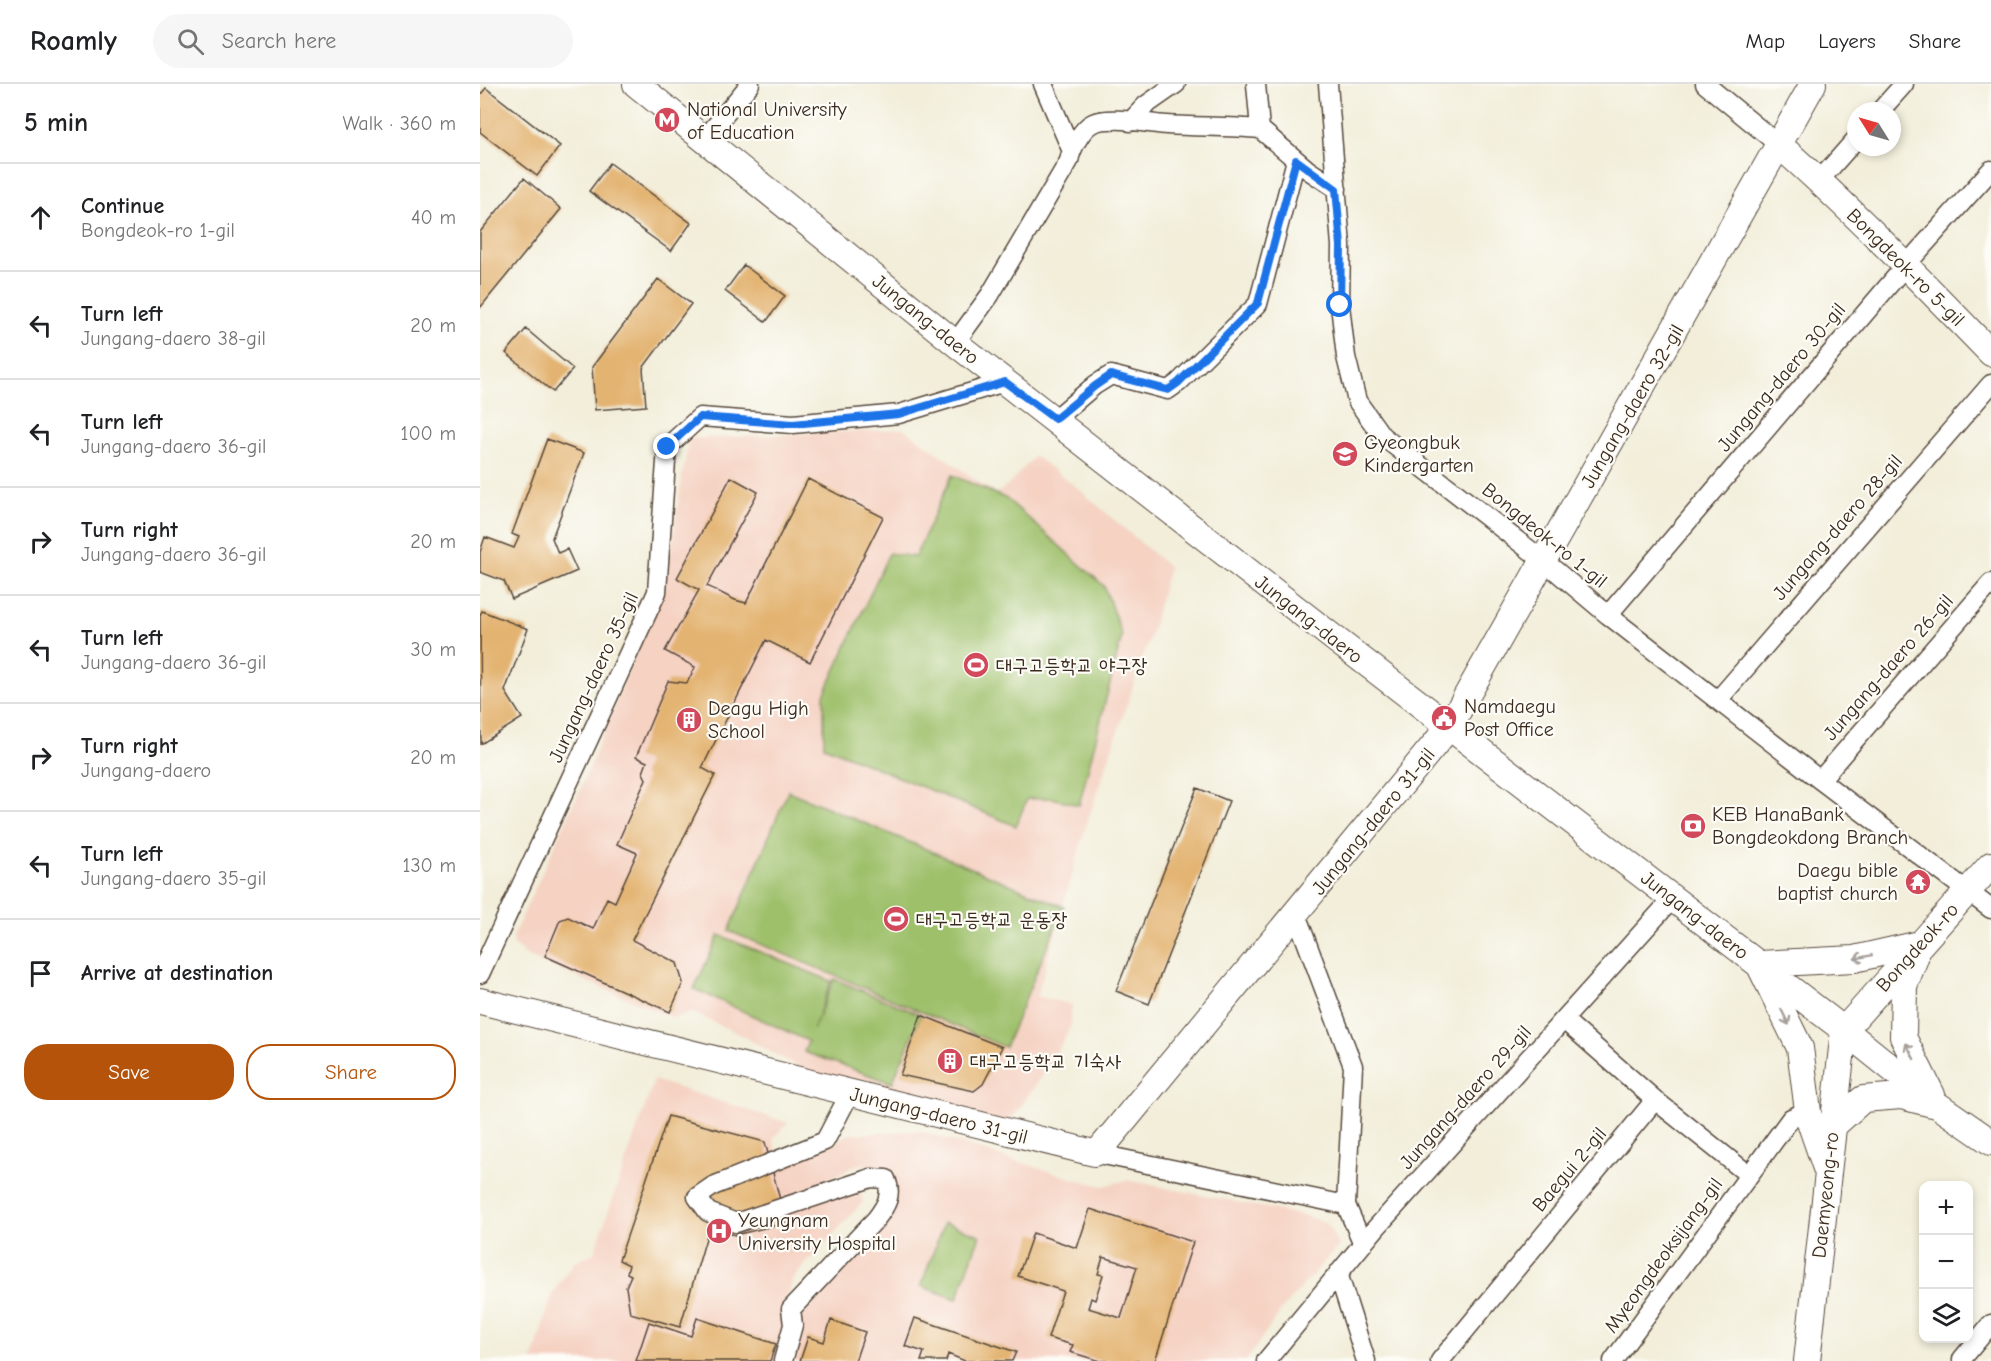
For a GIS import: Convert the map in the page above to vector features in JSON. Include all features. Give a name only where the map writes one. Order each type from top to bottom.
[{"type":"main road","name":"Jungang-daero","points":[[636,84],[955,343],[1938,1105],[1991,1142]]},
{"type":"main road","name":"Jungang-daero 32-gil","points":[[1449,727],[1813,84]]},
{"type":"main road","name":"Bongdeok-ro 5-gil","points":[[1779,145],[1906,265],[1991,353]]},
{"type":"main road","name":"Jungang-daero 31-gil","points":[[480,1001],[1094,1153],[1100,1151],[1449,727]]},
{"type":"main road","name":"Bongdeok-ro","points":[[1844,1030],[1991,865]]},
{"type":"main road","points":[[1828,1174],[1808,1111],[1800,1048],[1759,964],[1854,959],[1921,943]]},
{"type":"main road","points":[[1921,943],[1904,986],[1903,1037],[1938,1105]]},
{"type":"main road","name":"Daemyeong-ro","points":[[1807,1361],[1844,1030]]},
{"type":"main road","points":[[1833,1126],[1863,1099],[1901,1096],[1938,1105]]},
{"type":"street","points":[[704,140],[750,84]]},
{"type":"street","points":[[1043,84],[1071,149]]},
{"type":"street","points":[[1130,122],[1146,105],[1176,84]]},
{"type":"street","points":[[1256,84],[1260,129]]},
{"type":"street","name":"Bongdeok-ro 1-gil","points":[[1328,84],[1341,246],[1340,305],[1346,357],[1358,401],[1382,436],[1820,780],[1991,909]]},
{"type":"street","name":"Bongdeok-ro 5-gil","points":[[1705,84],[1779,145]]},
{"type":"street","points":[[1888,102],[1904,84]]},
{"type":"street","points":[[955,343],[990,296],[1069,161],[1071,149],[1091,124],[1106,120],[1260,129],[1296,160],[1336,189]]},
{"type":"street","points":[[1819,181],[1847,149]]},
{"type":"street","points":[[1055,419],[1111,375],[1168,390],[1178,383],[1258,303],[1296,160]]},
{"type":"street","name":"Jungang-daero 30-gil","points":[[1608,615],[1906,265],[1991,170]]},
{"type":"street","name":"Jungang-daero 35-gil","points":[[480,974],[657,592],[667,447],[700,417],[793,424],[899,414],[1005,382]]},
{"type":"street","name":"Jungang-daero 28-gil","points":[[1718,700],[1991,384]]},
{"type":"street","name":"Jungang-daero 26-gil","points":[[1820,780],[1991,583]]},
{"type":"street","name":"Jungang-daero 29-gil","points":[[1266,1361],[1363,1244],[1673,898]]},
{"type":"street","points":[[1296,914],[1353,1066],[1346,1205],[1363,1244]]},
{"type":"street","points":[[1564,1020],[1655,1100]]},
{"type":"street","points":[[783,1361],[793,1325],[791,1309],[888,1204],[890,1188],[886,1179],[871,1178],[736,1223],[708,1212],[697,1197],[713,1186],[825,1141],[850,1093]]},
{"type":"street","name":"Myeongdeoksijang-gil","points":[[1655,1100],[1749,1175]]},
{"type":"street","name":"Baegui 2-gil","points":[[1440,1361],[1655,1100]]},
{"type":"street","name":"Myeongdeoksijang-gil","points":[[1613,1361],[1791,1118],[1808,1111]]},
{"type":"street","points":[[1094,1153],[1346,1205]]},
{"type":"street","points":[[1338,1273],[1366,1361]]},
{"type":"street","points":[[1962,1361],[1990,1328]]},
{"type":"shaded area","points":[[904,429],[996,494],[1009,484],[1035,456],[1075,486],[1169,567],[1152,630],[1086,826],[1037,996],[1072,1005],[1071,1026],[1048,1068],[1008,1124],[807,1072],[735,1032],[691,1012],[674,1018],[529,957],[513,945],[513,936],[581,788],[666,580],[688,439]]},
{"type":"shaded area","points":[[654,1080],[788,1123],[773,1138],[780,1168],[850,1134],[921,1131],[1103,1186],[1127,1180],[1306,1216],[1327,1224],[1339,1245],[1282,1309],[1246,1361],[785,1361],[794,1311],[893,1203],[890,1176],[878,1167],[859,1164],[788,1198],[858,1186],[863,1202],[792,1279],[787,1306],[787,1328],[775,1361],[528,1361],[533,1358],[553,1292],[575,1261],[594,1253]]},
{"type":"green space","name":"대구고등학교 야구장","points":[[952,475],[1007,499],[1104,586],[1122,636],[1079,805],[1052,798],[1027,799],[1016,826],[824,746],[824,695],[889,553],[915,557]]},
{"type":"green space","name":"대구고등학교 운동장","points":[[788,791],[1064,907],[1005,1047],[729,931]]},
{"type":"green space","points":[[719,935],[831,981],[813,1030],[834,979],[921,1015],[892,1083],[804,1052],[808,1041],[694,989]]},
{"type":"green space","points":[[944,1223],[980,1235],[957,1299],[921,1286]]},
{"type":"building","points":[[486,88],[560,146],[537,176],[480,132],[480,95]]},
{"type":"building","points":[[610,163],[691,223],[671,251],[589,191]]},
{"type":"building","points":[[524,178],[561,209],[480,308],[480,232]]},
{"type":"building","points":[[744,265],[785,296],[766,322],[725,291]]},
{"type":"building","points":[[658,279],[691,304],[643,368],[646,406],[595,410],[592,367]]},
{"type":"building","points":[[526,329],[573,369],[553,392],[506,353]]},
{"type":"building","points":[[547,439],[584,453],[552,538],[558,553],[567,549],[577,571],[512,599],[504,581],[480,572],[480,552],[485,537],[514,548],[519,537],[512,534]]},
{"type":"building","name":"Deagu High School","points":[[731,477],[758,492],[707,586],[746,603],[808,479],[883,517],[810,662],[766,640],[702,768],[715,775],[632,940],[677,963],[683,983],[670,1012],[545,956],[560,920],[568,917],[593,929],[607,898],[615,902],[637,853],[617,844],[646,779],[643,773],[647,762],[636,757],[668,681],[687,683],[695,667],[665,651],[699,590],[677,578]]},
{"type":"building","points":[[482,611],[528,629],[505,691],[522,718],[481,744],[480,615]]},
{"type":"building","points":[[1197,788],[1229,801],[1149,1004],[1116,991]]},
{"type":"building","name":"대구고등학교 기숙사","points":[[921,1015],[1002,1047],[983,1084],[974,1091],[900,1075]]},
{"type":"building","points":[[668,1116],[765,1142],[786,1223],[735,1235],[709,1228],[680,1327],[630,1313],[626,1287],[631,1275],[627,1273],[629,1265],[619,1260]]},
{"type":"building","points":[[1090,1209],[1193,1242],[1155,1361],[1100,1361],[1070,1352],[1073,1345],[1048,1338],[1063,1291],[1018,1276],[1033,1233],[1077,1248]],"holes":[[[1103,1257],[1137,1267],[1121,1318],[1088,1308],[1091,1298],[1095,1300],[1103,1275],[1098,1274]]]},
{"type":"building","points":[[697,1318],[776,1344],[770,1361],[636,1361],[649,1322],[691,1336]]},
{"type":"building","points":[[915,1318],[1016,1352],[1012,1361],[965,1361],[948,1354],[946,1361],[921,1361],[924,1352],[905,1346]]},
{"type":"building","points":[[831,1320],[865,1332],[855,1361],[800,1361],[808,1337],[824,1342]]},
{"type":"place","name":"National University of Education","points":[[667,120]]},
{"type":"place","name":"Gyeongbuk Kindergarten","points":[[1345,454]]},
{"type":"place","name":"대구고등학교 야구장","points":[[976,665]]},
{"type":"place","name":"Namdaegu Post Office","points":[[1444,718]]},
{"type":"place","name":"Deagu High School","points":[[689,720]]},
{"type":"place","name":"KEB HanaBank Bongdeokdong Branch","points":[[1693,826]]},
{"type":"place","name":"Daegu bible baptist church","points":[[1918,882]]},
{"type":"place","name":"대구고등학교 운동장","points":[[896,919]]},
{"type":"place","name":"대구고등학교 기숙사","points":[[950,1061]]},
{"type":"place","name":"Yeungnam University Hospital","points":[[719,1231]]},
{"type":"route","points":[[667,447],[700,417],[793,424],[899,414],[1005,382],[1055,419],[1111,375],[1168,390],[1178,383],[1258,303],[1296,160],[1336,189],[1341,246],[1340,305]]}]
